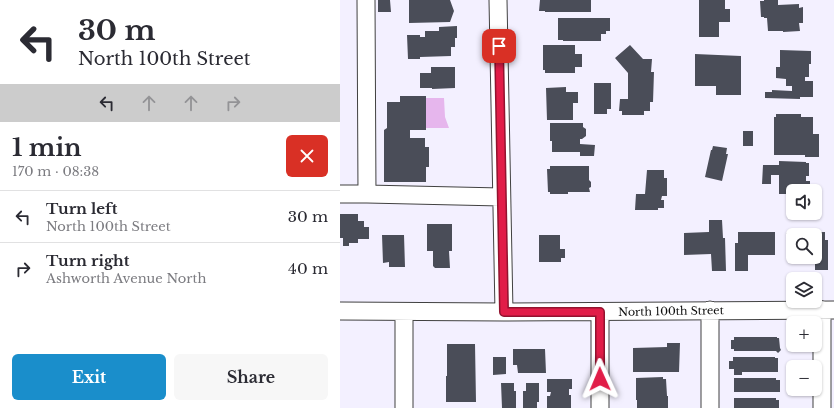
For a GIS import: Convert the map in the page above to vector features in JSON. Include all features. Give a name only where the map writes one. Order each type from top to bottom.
[{"type":"street","points":[[366,0],[367,194]]},
{"type":"street","points":[[498,0],[504,312]]},
{"type":"street","points":[[340,194],[501,197]]},
{"type":"street","points":[[710,310],[710,408]]},
{"type":"street","points":[[822,408],[828,310]]},
{"type":"street","name":"North 100th Street","points":[[340,311],[600,312],[828,310]]},
{"type":"street","points":[[404,312],[404,408]]},
{"type":"street","points":[[600,312],[600,408]]},
{"type":"shaded area","points":[[426,98],[444,98],[445,117],[449,128],[426,128]]},
{"type":"building","points":[[378,0],[390,0],[391,12],[378,12]]},
{"type":"building","points":[[409,0],[450,0],[454,11],[450,22],[409,23]]},
{"type":"building","points":[[540,0],[591,0],[591,12],[539,11]]},
{"type":"building","points":[[699,0],[725,0],[725,9],[730,9],[730,22],[719,22],[719,37],[699,37]]},
{"type":"building","points":[[778,0],[778,5],[799,4],[799,8],[803,7],[803,23],[799,23],[800,31],[768,31],[767,18],[761,17],[760,1]]},
{"type":"building","points":[[558,18],[610,18],[610,31],[606,31],[606,34],[601,34],[601,41],[558,40]]},
{"type":"building","points":[[457,26],[457,38],[455,38],[455,47],[451,47],[451,56],[408,59],[407,35],[420,35],[420,37],[425,37],[425,31],[439,31],[439,27]]},
{"type":"building","points":[[543,45],[575,45],[575,54],[582,54],[582,67],[575,67],[575,73],[545,73],[545,70],[543,70]]},
{"type":"building","points":[[630,45],[643,59],[652,59],[651,72],[654,72],[653,102],[650,102],[650,111],[644,111],[644,115],[622,115],[622,111],[619,111],[620,99],[628,99],[628,73],[615,58]]},
{"type":"building","points":[[780,50],[811,51],[809,77],[805,77],[805,81],[813,81],[813,97],[800,97],[800,99],[765,98],[765,92],[772,92],[772,90],[792,91],[792,86],[786,86],[786,79],[776,78],[776,67],[780,67]]},
{"type":"building","points":[[695,54],[741,56],[741,95],[716,95],[716,86],[695,86]]},
{"type":"building","points":[[431,67],[455,67],[455,88],[420,88],[420,73],[431,73]]},
{"type":"building","points":[[594,83],[611,83],[611,109],[607,109],[607,114],[594,114]]},
{"type":"building","points":[[566,87],[566,92],[578,92],[578,103],[573,103],[573,120],[547,120],[546,88]]},
{"type":"building","points":[[400,96],[426,96],[426,130],[410,130],[410,138],[425,138],[425,147],[429,147],[429,167],[426,167],[426,182],[384,182],[384,130],[387,128],[387,102],[400,102]]},
{"type":"building","points":[[776,114],[801,114],[801,117],[813,117],[813,134],[819,134],[819,157],[805,157],[805,155],[774,155],[774,117],[776,117]]},
{"type":"building","points":[[550,123],[583,123],[583,127],[586,129],[586,136],[580,139],[580,144],[595,145],[594,156],[580,156],[580,152],[552,152],[552,141],[550,141]]},
{"type":"building","points":[[743,131],[753,131],[753,146],[743,146]]},
{"type":"building","points":[[713,146],[727,148],[726,154],[728,154],[722,181],[705,177]]},
{"type":"building","points":[[779,161],[809,163],[809,176],[806,176],[806,181],[810,181],[810,184],[786,184],[786,194],[779,194],[779,175],[771,175],[771,184],[762,184],[763,165],[779,165]]},
{"type":"building","points":[[550,166],[589,166],[589,180],[591,182],[591,187],[589,188],[590,192],[550,194],[550,192],[548,192],[547,169],[550,169]]},
{"type":"building","points":[[647,170],[664,170],[664,178],[667,178],[667,196],[662,196],[661,200],[664,200],[664,208],[658,208],[658,210],[635,210],[636,194],[645,194]]},
{"type":"building","points":[[340,214],[358,214],[358,221],[364,221],[364,227],[369,227],[369,239],[358,239],[358,243],[349,243],[349,246],[343,246],[343,238],[340,238]]},
{"type":"building","points":[[709,220],[722,220],[723,238],[725,238],[726,271],[712,271],[711,254],[684,255],[684,233],[709,232]]},
{"type":"building","points":[[427,224],[452,224],[452,251],[449,251],[450,268],[435,268],[433,266],[433,251],[427,251]]},
{"type":"building","points":[[738,232],[775,232],[775,255],[748,255],[748,271],[735,271],[735,243],[738,243]]},
{"type":"building","points":[[822,232],[825,232],[825,240],[828,240],[828,270],[815,270],[815,264],[822,264]]},
{"type":"building","points":[[382,235],[404,235],[405,267],[389,267],[389,262],[383,263]]},
{"type":"building","points":[[539,235],[560,235],[560,249],[565,249],[565,258],[561,258],[561,262],[539,262]]},
{"type":"building","points":[[734,337],[777,337],[779,338],[781,350],[778,353],[776,351],[734,351],[734,349],[731,349],[731,340],[734,340]]},
{"type":"building","points":[[667,343],[680,343],[679,372],[633,372],[633,348],[667,347]]},
{"type":"building","points":[[447,344],[475,344],[476,402],[446,402]]},
{"type":"building","points":[[513,349],[545,349],[546,373],[518,373],[517,365],[513,365]]},
{"type":"building","points":[[493,357],[506,357],[506,374],[493,375]]},
{"type":"building","points":[[733,357],[778,358],[778,372],[742,372],[742,375],[734,375],[734,369],[729,369],[729,361],[733,361]]},
{"type":"building","points":[[663,377],[663,379],[666,379],[668,408],[637,408],[636,378]]},
{"type":"building","points":[[734,378],[776,378],[776,380],[780,380],[780,392],[734,392]]},
{"type":"building","points":[[547,379],[572,379],[572,389],[569,389],[569,395],[571,395],[571,408],[547,408],[547,396],[550,396],[551,392],[547,392]]},
{"type":"building","points":[[501,383],[514,383],[514,391],[516,391],[516,408],[502,408]]},
{"type":"building","points":[[526,383],[539,383],[539,402],[537,402],[537,408],[523,408],[523,391],[526,391]]},
{"type":"building","points":[[734,398],[776,398],[776,400],[779,400],[779,408],[734,408]]},
{"type":"route","points":[[499,46],[504,312],[600,312],[600,379]]}]
